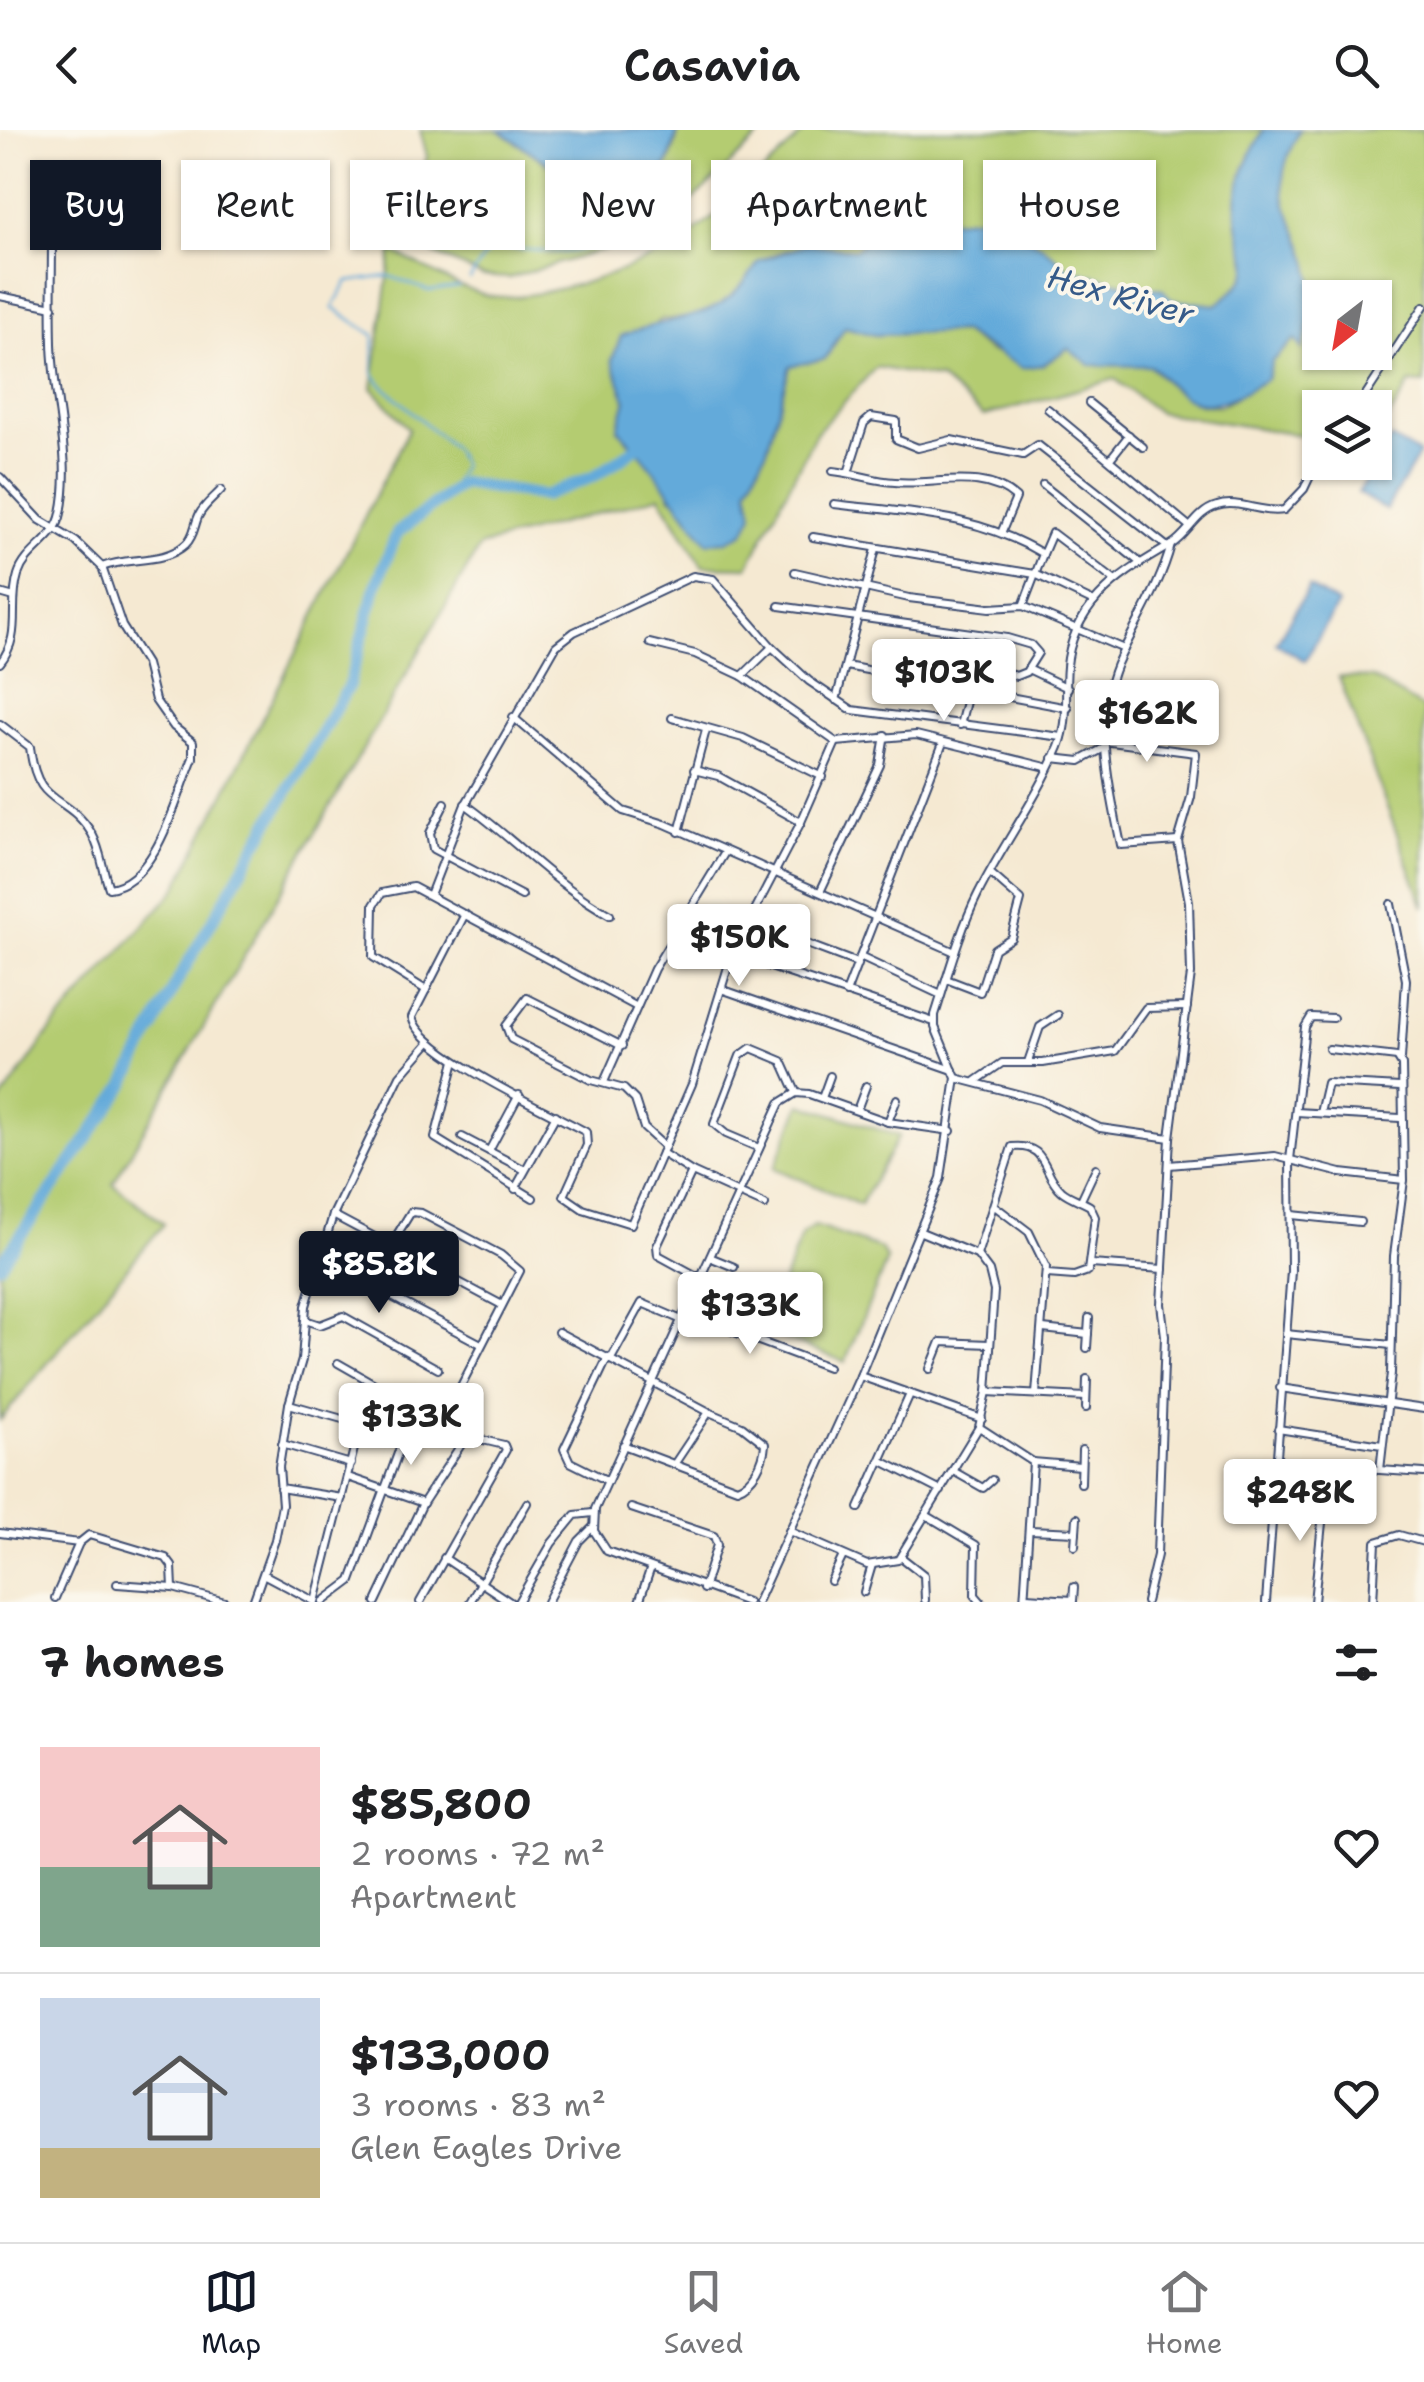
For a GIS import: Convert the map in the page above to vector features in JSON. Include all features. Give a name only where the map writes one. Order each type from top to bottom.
[{"type":"street","points":[[0,663],[16,635],[14,596],[22,566],[55,529],[62,514],[64,462],[52,343],[52,250]]},
{"type":"street","points":[[0,296],[53,307]]},
{"type":"street","points":[[1369,390],[1424,306]]},
{"type":"street","points":[[1089,403],[1143,447]]},
{"type":"street","points":[[1048,409],[1188,526]]},
{"type":"street","points":[[848,473],[864,423],[871,417],[896,421],[896,439],[914,448],[951,440],[1023,455],[1038,445],[1168,545]]},
{"type":"street","points":[[1110,460],[1129,435]]},
{"type":"street","points":[[833,471],[903,483],[950,479],[992,484],[1016,498],[1002,531]]},
{"type":"street","points":[[0,478],[102,567],[122,626],[146,664],[155,700],[174,727],[193,742],[193,758],[144,872],[124,887],[109,888],[93,836],[81,818],[41,788],[33,772],[30,747],[0,724]]},
{"type":"street","points":[[756,1602],[921,1232],[951,1131],[955,1074],[934,1022],[955,952],[990,873],[1019,826],[1062,737],[1068,708],[1068,659],[1077,630],[1114,580],[1138,560],[1168,545],[1188,526],[1222,504],[1284,510],[1308,480]]},
{"type":"street","points":[[1043,485],[1138,560]]},
{"type":"street","points":[[102,567],[118,559],[158,559],[180,548],[192,537],[200,514],[221,490]]},
{"type":"street","points":[[834,504],[948,515],[1002,531],[1043,554]]},
{"type":"street","points":[[1023,606],[1052,533],[1114,580]]},
{"type":"street","points":[[813,537],[1035,574],[1094,602]]},
{"type":"street","points":[[1168,545],[1164,570],[1110,683],[1104,744],[1121,846],[1178,840]]},
{"type":"street","points":[[836,700],[876,550]]},
{"type":"street","points":[[795,572],[990,608],[1023,606],[1124,649]]},
{"type":"street","points":[[430,896],[465,804],[513,717],[563,640],[693,576],[713,579],[772,647],[836,700],[863,714],[1062,737]]},
{"type":"street","points":[[0,593],[14,596]]},
{"type":"street","points":[[778,606],[1019,641],[1038,653],[1028,669],[1016,676],[942,650]]},
{"type":"street","points":[[650,643],[696,654],[742,676],[836,742],[916,735],[1046,767]]},
{"type":"street","points":[[742,676],[772,647]]},
{"type":"street","points":[[846,666],[1068,708]]},
{"type":"street","points":[[1028,669],[1069,688]]},
{"type":"street","points":[[960,725],[970,690]]},
{"type":"street","points":[[513,717],[623,811],[955,952]]},
{"type":"street","points":[[672,718],[743,738],[822,777]]},
{"type":"street","points":[[679,832],[706,730]]},
{"type":"street","points":[[820,892],[880,765],[886,735]]},
{"type":"street","points":[[465,914],[412,1018],[428,1044],[589,1137],[564,1196],[583,1209],[630,1224],[637,1217],[698,1068],[732,954],[801,822],[836,742]]},
{"type":"street","points":[[846,993],[943,743]]},
{"type":"street","points":[[1053,758],[1080,761],[1104,744],[1196,753],[1191,797],[1178,840],[1189,902],[1191,974],[1170,1138],[1163,1269],[1158,1555],[1153,1588],[1146,1602]]},
{"type":"street","points":[[694,770],[718,776],[801,822]]},
{"type":"street","points":[[445,802],[429,841],[444,856],[522,896]]},
{"type":"street","points":[[465,804],[519,846],[566,890],[610,915]]},
{"type":"street","points":[[604,1082],[637,1007],[724,854]]},
{"type":"street","points":[[946,980],[980,992],[991,954],[1011,938],[1020,896],[990,873]]},
{"type":"street","points":[[426,990],[377,962],[372,933],[374,905],[382,893],[413,887],[637,1007]]},
{"type":"street","points":[[1380,1470],[1388,1403],[1394,1256],[1404,1180],[1400,1086],[1406,980],[1391,904]]},
{"type":"street","points":[[748,922],[858,960],[942,995]]},
{"type":"street","points":[[732,954],[934,1022]]},
{"type":"street","points":[[721,989],[955,1074],[1040,1100],[1100,1128],[1170,1138]]},
{"type":"street","points":[[622,1046],[527,998],[506,1026],[512,1039],[591,1080],[624,1089],[635,1100],[644,1128],[663,1150],[692,1172],[764,1204]]},
{"type":"street","points":[[976,1081],[1002,1063],[1103,1055],[1120,1046],[1146,1008],[1187,1007]]},
{"type":"street","points":[[1028,1062],[1040,1027],[1058,1016]]},
{"type":"street","points":[[1266,1602],[1286,1334],[1292,1216],[1290,1160],[1306,1022],[1311,1017],[1333,1018]]},
{"type":"street","points":[[253,1602],[265,1575],[282,1505],[282,1444],[289,1404],[302,1360],[314,1278],[333,1216],[400,1076],[428,1044]]},
{"type":"street","points":[[759,1148],[726,1134],[714,1124],[742,1052],[757,1050],[782,1062],[796,1093]]},
{"type":"street","points":[[1329,1050],[1401,1060]]},
{"type":"street","points":[[455,1060],[435,1138],[533,1198]]},
{"type":"street","points":[[822,1098],[830,1076]]},
{"type":"street","points":[[1320,1113],[1327,1084],[1400,1086]]},
{"type":"street","points":[[857,1110],[866,1086]]},
{"type":"street","points":[[747,1602],[650,1570],[607,1550],[594,1526],[593,1513],[606,1480],[690,1310],[780,1104],[796,1093],[822,1098],[888,1122],[951,1131]]},
{"type":"street","points":[[489,1151],[519,1094]]},
{"type":"street","points":[[888,1122],[897,1098]]},
{"type":"street","points":[[1296,1112],[1400,1118]]},
{"type":"street","points":[[515,1189],[556,1115]]},
{"type":"street","points":[[462,1137],[526,1170]]},
{"type":"street","points":[[977,1255],[996,1207],[1007,1155],[1017,1146],[1043,1156],[1062,1192],[1090,1206],[1095,1217],[1092,1264],[1083,1274],[1046,1274]]},
{"type":"street","points":[[1169,1165],[1200,1166],[1256,1156],[1341,1173],[1404,1180]]},
{"type":"street","points":[[1081,1200],[1096,1168]]},
{"type":"street","points":[[692,1172],[658,1246],[658,1255],[702,1280]]},
{"type":"street","points":[[996,1207],[1029,1232],[1046,1274],[1036,1394]]},
{"type":"street","points":[[390,1246],[412,1212],[486,1247],[518,1265],[520,1272],[443,1421],[466,1436],[506,1450],[420,1602]]},
{"type":"street","points":[[333,1216],[502,1305]]},
{"type":"street","points":[[1292,1216],[1360,1222]]},
{"type":"street","points":[[789,1531],[843,1556],[872,1565],[892,1564],[901,1557],[981,1423],[994,1291],[989,1271],[977,1255],[921,1232]]},
{"type":"street","points":[[712,1258],[734,1267]]},
{"type":"street","points":[[1092,1264],[1163,1269]]},
{"type":"street","points":[[345,1272],[481,1344]]},
{"type":"street","points":[[314,1278],[349,1289],[362,1281]]},
{"type":"street","points":[[606,1480],[570,1462],[564,1450],[609,1358],[642,1303],[684,1321]]},
{"type":"street","points":[[690,1310],[724,1328],[828,1367]]},
{"type":"street","points":[[305,1320],[320,1325],[343,1316],[438,1369]]},
{"type":"street","points":[[1087,1348],[1089,1318]]},
{"type":"street","points":[[1043,1328],[1088,1334]]},
{"type":"street","points":[[558,1332],[761,1437],[765,1444],[760,1465],[746,1484],[737,1488],[623,1445]]},
{"type":"street","points":[[1286,1334],[1391,1345]]},
{"type":"street","points":[[930,1369],[940,1342],[989,1344]]},
{"type":"street","points":[[324,1602],[351,1581],[415,1407],[338,1363]]},
{"type":"street","points":[[860,1376],[981,1423],[1033,1462],[1081,1466]]},
{"type":"street","points":[[1086,1408],[1088,1379]]},
{"type":"street","points":[[1280,1388],[1424,1410]]},
{"type":"street","points":[[987,1392],[1086,1397]]},
{"type":"street","points":[[859,1508],[910,1394]]},
{"type":"street","points":[[265,1575],[315,1602],[358,1424],[289,1404]]},
{"type":"street","points":[[675,1463],[709,1412]]},
{"type":"street","points":[[1278,1429],[1382,1446]]},
{"type":"street","points":[[376,1602],[423,1503],[466,1436]]},
{"type":"street","points":[[282,1444],[351,1464]]},
{"type":"street","points":[[1081,1482],[1082,1450]]},
{"type":"street","points":[[882,1460],[941,1491]]},
{"type":"street","points":[[1033,1462],[1026,1600],[1072,1601],[1074,1586]]},
{"type":"street","points":[[1314,1602],[1322,1489],[1331,1470],[1424,1473]]},
{"type":"street","points":[[953,1471],[982,1488],[992,1480]]},
{"type":"street","points":[[348,1477],[423,1503]]},
{"type":"street","points":[[1274,1482],[1322,1489]]},
{"type":"street","points":[[280,1488],[342,1498]]},
{"type":"street","points":[[470,1602],[527,1502]]},
{"type":"street","points":[[631,1508],[714,1536],[717,1545],[702,1588]]},
{"type":"street","points":[[518,1602],[570,1518],[593,1513]]},
{"type":"street","points":[[926,1515],[976,1545],[974,1594],[981,1602]]},
{"type":"street","points":[[1076,1546],[1077,1518]]},
{"type":"street","points":[[548,1602],[580,1540],[594,1526]]},
{"type":"street","points":[[1030,1530],[1076,1532]]},
{"type":"street","points":[[0,1534],[79,1542],[90,1536],[162,1556],[172,1566],[176,1602]]},
{"type":"street","points":[[1373,1602],[1376,1542],[1399,1535],[1424,1542]]},
{"type":"street","points":[[55,1598],[79,1542]]},
{"type":"street","points":[[831,1581],[843,1556]]},
{"type":"street","points":[[901,1557],[924,1575],[925,1600]]},
{"type":"street","points":[[444,1558],[510,1602]]},
{"type":"street","points":[[864,1592],[872,1565]]},
{"type":"street","points":[[639,1602],[650,1570]]},
{"type":"street","points":[[117,1584],[175,1589],[224,1602]]},
{"type":"green space","points":[[420,130],[498,130],[545,162],[545,250],[603,250],[509,278],[482,276],[427,250],[525,250],[525,160],[426,160]]},
{"type":"green space","points":[[679,130],[766,130],[735,160],[711,160],[711,183],[691,201],[691,160],[670,160]]},
{"type":"green space","points":[[806,130],[1264,130],[1244,169],[1237,200],[1247,271],[1233,292],[1216,305],[1171,300],[1162,289],[1135,287],[1069,269],[1047,250],[1156,250],[1156,160],[983,160],[983,217],[963,219],[963,160],[775,160]]},
{"type":"green space","points":[[1300,130],[1424,130],[1424,384],[1410,383],[1392,413],[1392,390],[1302,390],[1302,435],[1158,412],[1115,379],[984,416],[940,379],[876,367],[816,433],[748,567],[702,566],[660,496],[480,546],[113,1184],[164,1224],[0,1420],[0,1102],[53,1027],[176,889],[409,429],[372,388],[392,251],[471,290],[511,297],[600,278],[665,250],[691,250],[691,233],[711,218],[711,250],[786,250],[760,261],[745,284],[718,307],[697,316],[662,319],[612,360],[626,400],[618,429],[667,484],[671,497],[752,514],[748,488],[767,450],[790,365],[825,359],[845,327],[875,335],[962,332],[990,352],[1044,365],[1068,348],[1150,366],[1173,389],[1199,404],[1220,406],[1267,379],[1272,361],[1295,339],[1302,348],[1302,370],[1392,370],[1392,280],[1312,280],[1284,204],[1282,163]]},
{"type":"green space","points":[[1339,677],[1372,678],[1424,709],[1424,907]]},
{"type":"green space","points":[[801,1104],[899,1136],[860,1205],[774,1168]]},
{"type":"green space","points":[[815,1226],[881,1249],[887,1260],[845,1362],[775,1335],[767,1323],[802,1234]]},
{"type":"water","points":[[499,130],[678,130],[668,160],[545,161]]},
{"type":"water","name":"Hex River","points":[[1264,130],[1300,130],[1283,174],[1283,191],[1312,280],[1302,280],[1302,349],[1295,339],[1272,361],[1267,379],[1232,398],[1209,404],[1197,402],[1173,388],[1150,366],[1090,365],[1068,348],[1043,365],[1022,368],[962,332],[875,335],[845,327],[825,359],[790,366],[767,449],[748,488],[753,514],[744,532],[727,541],[707,542],[618,429],[626,400],[612,360],[621,336],[714,307],[744,282],[759,261],[791,250],[963,250],[963,219],[983,217],[983,250],[1047,250],[1069,269],[1135,287],[1162,289],[1172,300],[1216,305],[1233,292],[1247,271],[1237,200],[1253,149]]},
{"type":"water","points":[[1392,439],[1419,454],[1386,510],[1358,493],[1366,480],[1392,480]]},
{"type":"water","points":[[1309,587],[1338,604],[1305,661],[1276,643]]},
{"type":"waterway","points":[[470,279],[490,247],[578,250]]},
{"type":"waterway","points":[[449,492],[462,466],[455,450],[373,373],[374,335],[333,308],[347,282],[389,276],[429,291],[459,287]]},
{"type":"waterway","points":[[0,1265],[124,1086],[178,980],[349,685],[377,583],[397,533],[462,483],[544,496],[595,476],[648,440]]}]
